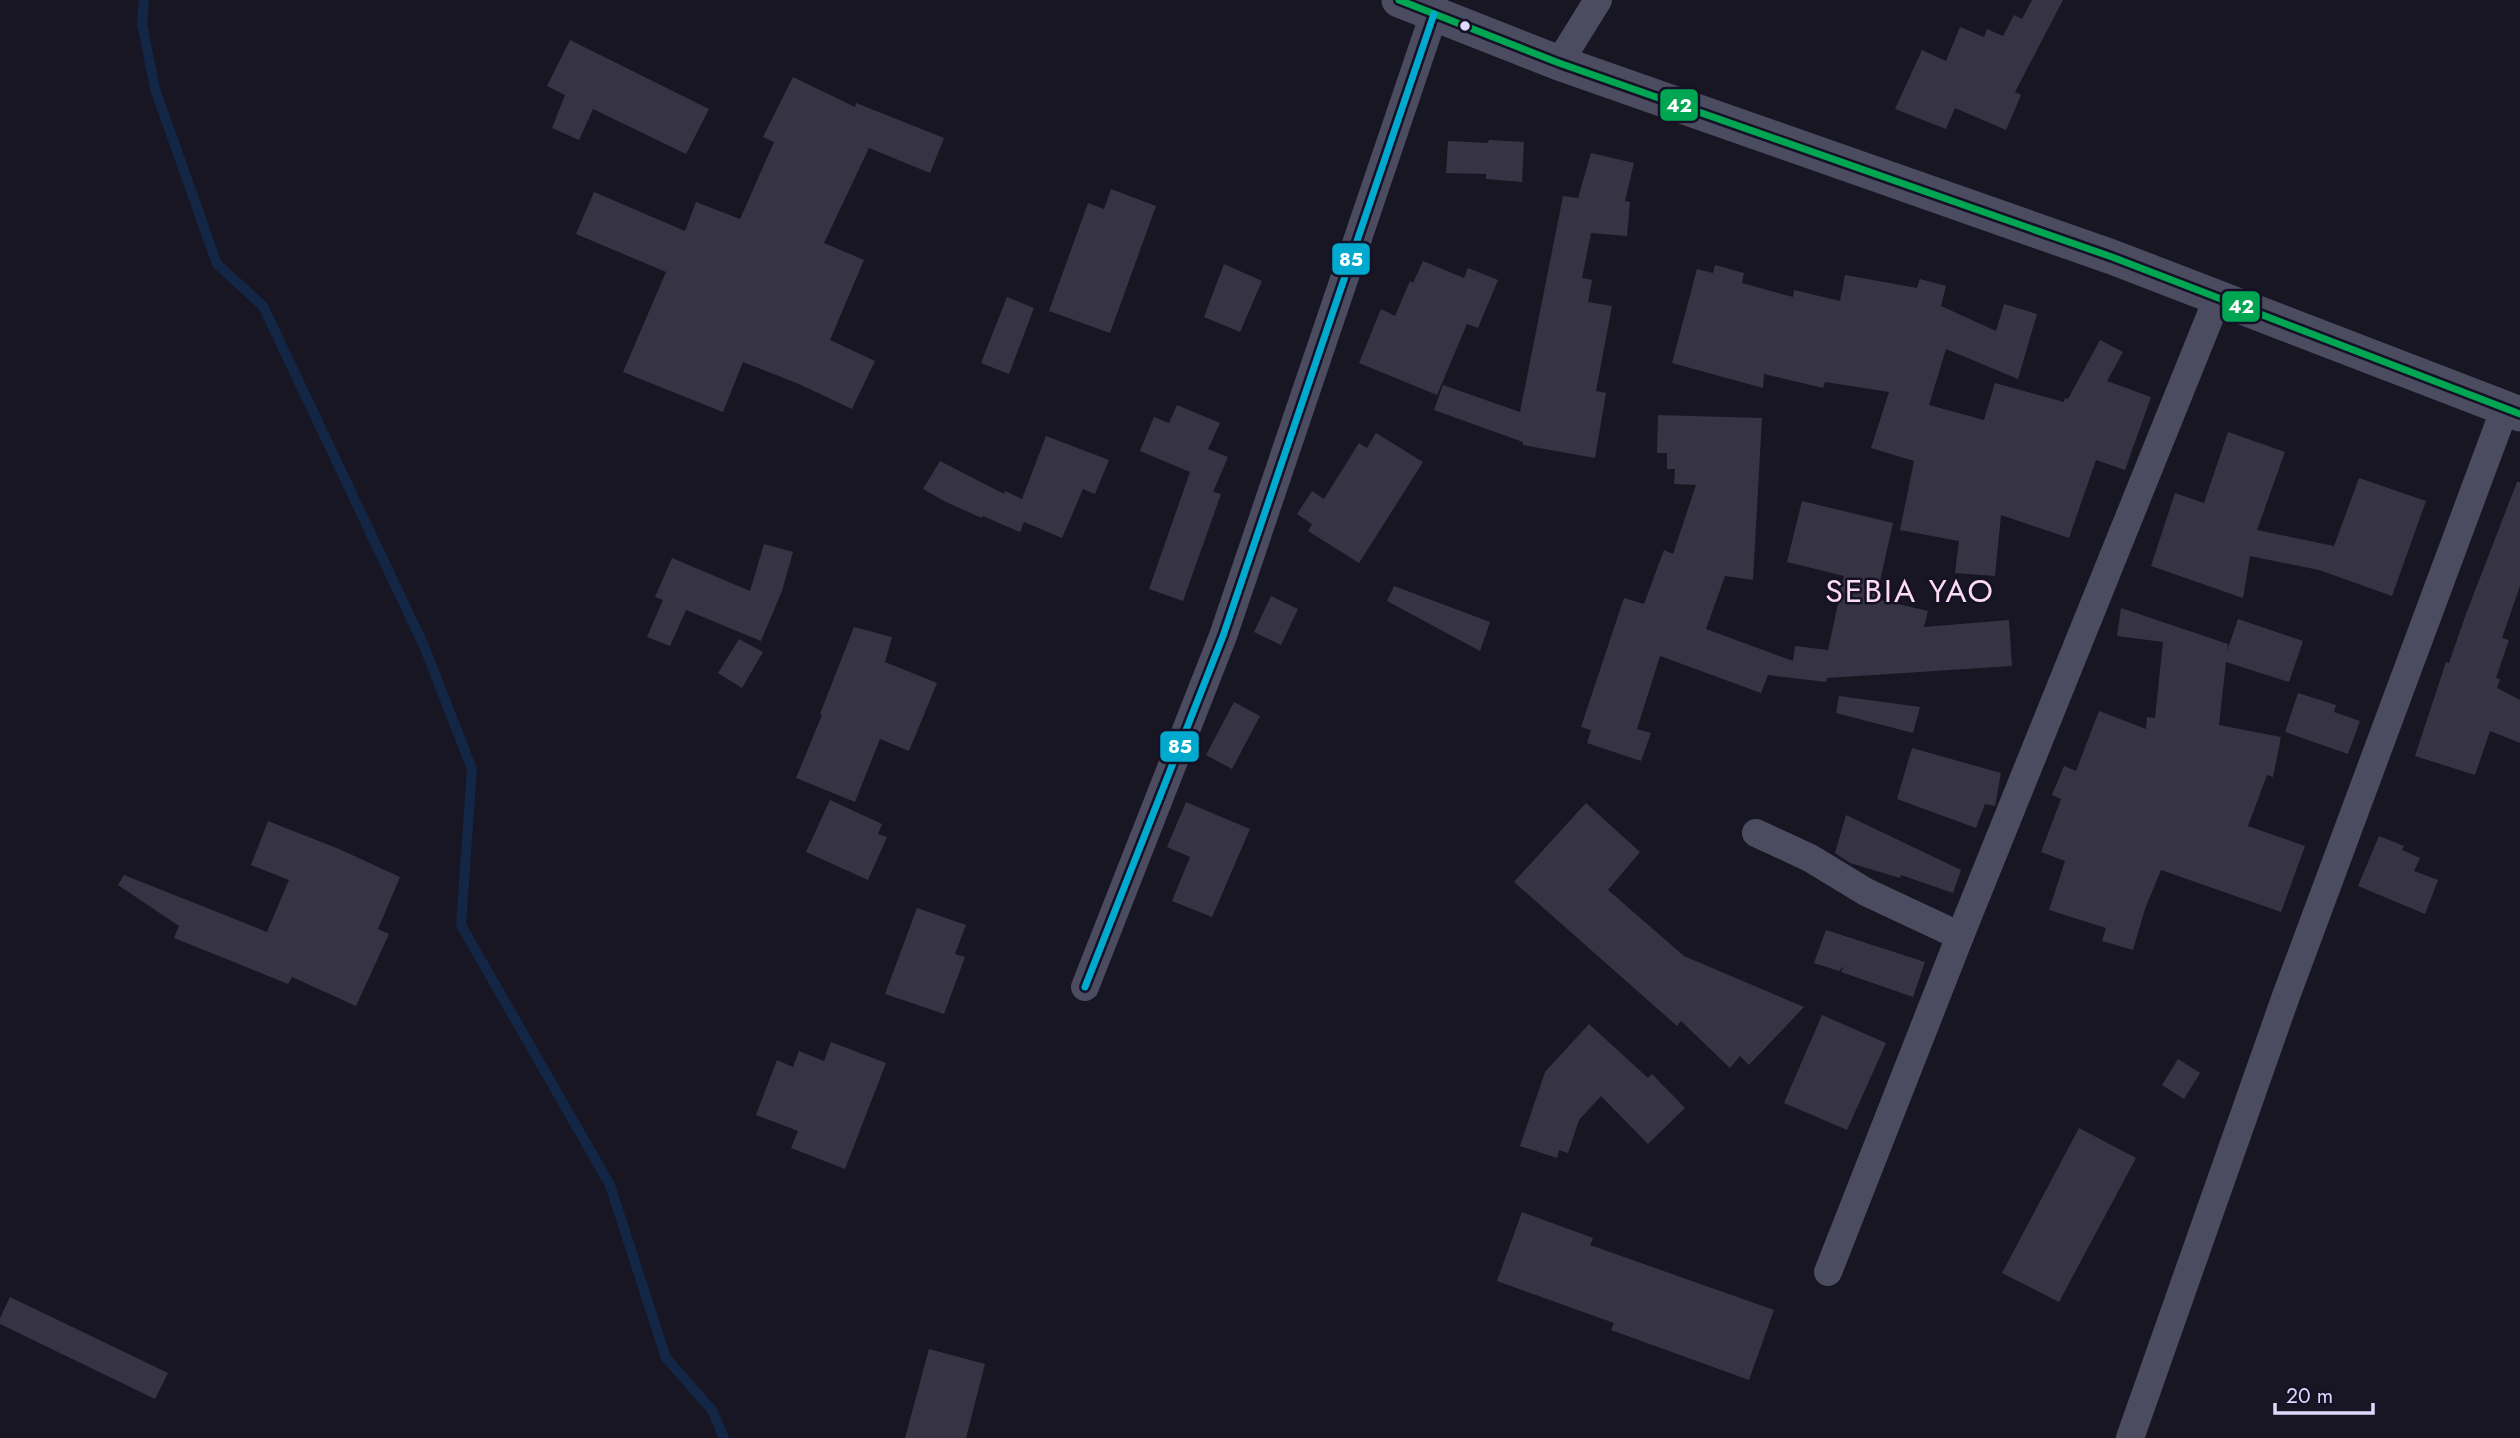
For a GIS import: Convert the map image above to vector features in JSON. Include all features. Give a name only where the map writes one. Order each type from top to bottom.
[{"type":"street","points":[[1399,0],[1559,63],[2112,257],[2513,411],[2286,996],[2130,1438]]},
{"type":"street","points":[[1559,63],[1598,0]]},
{"type":"street","points":[[1085,987],[1223,636],[1434,14]]},
{"type":"street","points":[[1828,1272],[1960,936],[2218,297]]},
{"type":"street","points":[[1756,833],[1810,858],[1866,892],[1960,936]]},
{"type":"building","points":[[2032,0],[2063,0],[2015,92],[2021,95],[2006,130],[1955,108],[1946,129],[1895,109],[1922,50],[1946,61],[1960,27],[1984,37],[1987,29],[2003,36],[2014,15],[2022,19]]},
{"type":"building","points":[[570,40],[709,109],[686,154],[593,109],[579,140],[552,128],[565,95],[547,86]]},
{"type":"building","points":[[793,77],[855,107],[856,103],[944,138],[930,173],[869,148],[824,243],[864,260],[830,340],[875,361],[852,409],[743,362],[723,412],[623,372],[666,272],[576,234],[594,192],[685,231],[696,202],[740,219],[774,142],[763,137]]},
{"type":"building","points":[[1489,140],[1524,142],[1522,182],[1486,179],[1486,174],[1446,173],[1448,141],[1488,143]]},
{"type":"building","points":[[1591,153],[1634,163],[1625,201],[1630,202],[1627,236],[1591,233],[1582,278],[1592,280],[1588,302],[1612,306],[1596,391],[1606,393],[1595,458],[1523,445],[1523,442],[1434,410],[1443,385],[1520,412],[1563,196],[1578,198]]},
{"type":"building","points":[[1111,189],[1156,206],[1110,333],[1049,311],[1088,203],[1104,209]]},
{"type":"building","points":[[1423,261],[1464,278],[1468,268],[1498,280],[1478,328],[1467,324],[1437,395],[1359,363],[1381,309],[1395,316],[1410,281],[1413,283]]},
{"type":"building","points":[[1224,264],[1262,281],[1240,332],[1204,317]]},
{"type":"building","points":[[1715,265],[1744,273],[1742,283],[1793,297],[1794,290],[1840,301],[1845,275],[1917,288],[1920,279],[1946,286],[1941,306],[1996,331],[2004,304],[2037,314],[2018,379],[1946,349],[1929,405],[1984,420],[1995,383],[2064,402],[2100,340],[2123,352],[2107,381],[2151,397],[2125,470],[2096,460],[2069,538],[2001,515],[1995,576],[1955,573],[1959,541],[1900,530],[1914,461],[1871,448],[1889,392],[1825,382],[1823,388],[1764,374],[1763,388],[1672,363],[1697,269],[1713,273]]},
{"type":"building","points":[[1007,297],[1034,308],[1009,374],[981,363]]},
{"type":"building","points":[[1177,405],[1220,423],[1208,449],[1228,457],[1213,492],[1221,494],[1183,601],[1149,589],[1190,472],[1140,451],[1154,417],[1169,423]]},
{"type":"building","points":[[1658,415],[1762,418],[1753,580],[1725,576],[1706,629],[1793,661],[1795,646],[1828,650],[1844,576],[1787,562],[1802,501],[1893,523],[1876,599],[1928,611],[1924,627],[2009,620],[2012,666],[1827,678],[1826,682],[1768,675],[1761,693],[1660,656],[1637,729],[1651,733],[1641,761],[1587,743],[1591,730],[1581,727],[1624,598],[1644,604],[1664,550],[1673,554],[1696,485],[1674,484],[1675,469],[1667,469],[1667,453],[1657,453]]},
{"type":"building","points":[[2228,432],[2285,452],[2257,530],[2334,546],[2359,478],[2426,501],[2392,596],[2319,570],[2250,556],[2243,598],[2151,566],[2175,493],[2204,503]]},
{"type":"building","points":[[1376,433],[1423,462],[1359,563],[1308,531],[1312,524],[1297,514],[1312,491],[1324,499],[1359,443],[1367,448]]},
{"type":"building","points":[[1046,436],[1109,460],[1095,494],[1083,489],[1062,538],[1024,522],[1020,532],[983,516],[982,518],[923,489],[940,461],[1004,494],[1005,491],[1022,499]]},
{"type":"building","points":[[2517,482],[2520,482],[2520,586],[2502,638],[2509,640],[2496,678],[2500,679],[2497,688],[2520,700],[2520,743],[2490,731],[2475,775],[2415,756],[2446,662],[2449,663]]},
{"type":"building","points":[[764,544],[793,552],[782,591],[761,641],[686,610],[670,646],[647,637],[663,600],[655,597],[672,558],[750,591]]},
{"type":"building","points":[[1394,586],[1490,622],[1480,651],[1387,601]]},
{"type":"building","points":[[1271,596],[1298,609],[1281,645],[1254,632]]},
{"type":"building","points":[[2121,608],[2228,644],[2227,651],[2238,619],[2303,641],[2289,682],[2226,662],[2219,725],[2281,737],[2273,777],[2267,775],[2248,826],[2305,846],[2281,912],[2161,870],[2145,909],[2133,950],[2102,941],[2106,928],[2049,910],[2065,861],[2041,852],[2061,799],[2052,795],[2064,766],[2076,771],[2099,711],[2146,729],[2147,717],[2155,718],[2163,642],[2117,636]]},
{"type":"building","points":[[854,627],[892,637],[885,662],[937,683],[909,751],[880,739],[855,802],[796,778]]},
{"type":"building","points":[[739,639],[763,652],[742,688],[718,673]]},
{"type":"building","points":[[2298,693],[2336,705],[2334,712],[2360,721],[2348,754],[2285,732]]},
{"type":"building","points":[[1839,696],[1920,707],[1913,733],[1836,713]]},
{"type":"building","points":[[1234,702],[1260,716],[1232,769],[1206,755]]},
{"type":"building","points":[[1912,748],[2001,773],[1995,806],[1985,804],[1976,828],[1897,799]]},
{"type":"building","points":[[830,800],[882,824],[878,834],[887,837],[868,880],[806,852]]},
{"type":"building","points":[[1186,802],[1250,829],[1212,917],[1172,901],[1190,857],[1167,847]]},
{"type":"building","points":[[1586,803],[1640,852],[1608,890],[1684,956],[1804,1007],[1749,1065],[1740,1056],[1730,1068],[1681,1021],[1677,1026],[1514,882]]},
{"type":"building","points":[[1846,815],[1961,870],[1953,893],[1901,875],[1900,878],[1850,863],[1835,853]]},
{"type":"building","points":[[268,821],[400,877],[378,929],[389,934],[356,1006],[292,977],[288,984],[174,938],[179,926],[118,885],[124,875],[267,932],[289,880],[251,865]]},
{"type":"building","points":[[2379,836],[2404,846],[2402,850],[2420,858],[2414,871],[2438,880],[2425,914],[2358,886]]},
{"type":"building","points":[[917,908],[966,925],[955,954],[965,957],[944,1014],[885,994]]},
{"type":"building","points":[[1826,930],[1925,962],[1913,997],[1841,972],[1844,966],[1839,971],[1814,963]]},
{"type":"building","points":[[1822,1015],[1886,1043],[1847,1130],[1784,1103]]},
{"type":"building","points":[[1589,1024],[1648,1078],[1652,1074],[1685,1108],[1648,1144],[1601,1096],[1579,1120],[1568,1153],[1559,1150],[1557,1158],[1520,1146],[1545,1072]]},
{"type":"building","points":[[831,1042],[886,1063],[845,1169],[791,1148],[798,1131],[756,1115],[777,1060],[793,1067],[799,1051],[824,1061]]},
{"type":"building","points":[[2178,1059],[2200,1073],[2184,1099],[2162,1085]]},
{"type":"building","points":[[2079,1128],[2136,1158],[2059,1302],[2002,1273]]},
{"type":"building","points":[[1522,1212],[1593,1238],[1590,1245],[1774,1310],[1749,1380],[1611,1330],[1614,1323],[1497,1281]]},
{"type":"building","points":[[10,1297],[168,1373],[155,1399],[0,1324]]},
{"type":"building","points":[[929,1349],[985,1364],[966,1438],[905,1438]]},
{"type":"waterway","points":[[144,0],[142,24],[155,89],[217,264],[263,306],[424,646],[472,769],[461,925],[610,1185],[666,1358],[712,1410],[724,1438]]},
{"type":"transit line","name":"42","points":[[1399,0],[1559,63],[2112,257],[2520,414]]},
{"type":"transit line","name":"85","points":[[1085,987],[1223,636],[1434,14]]},
{"type":"district","name":"SEBIA YAO","points":[[1910,591]]}]
